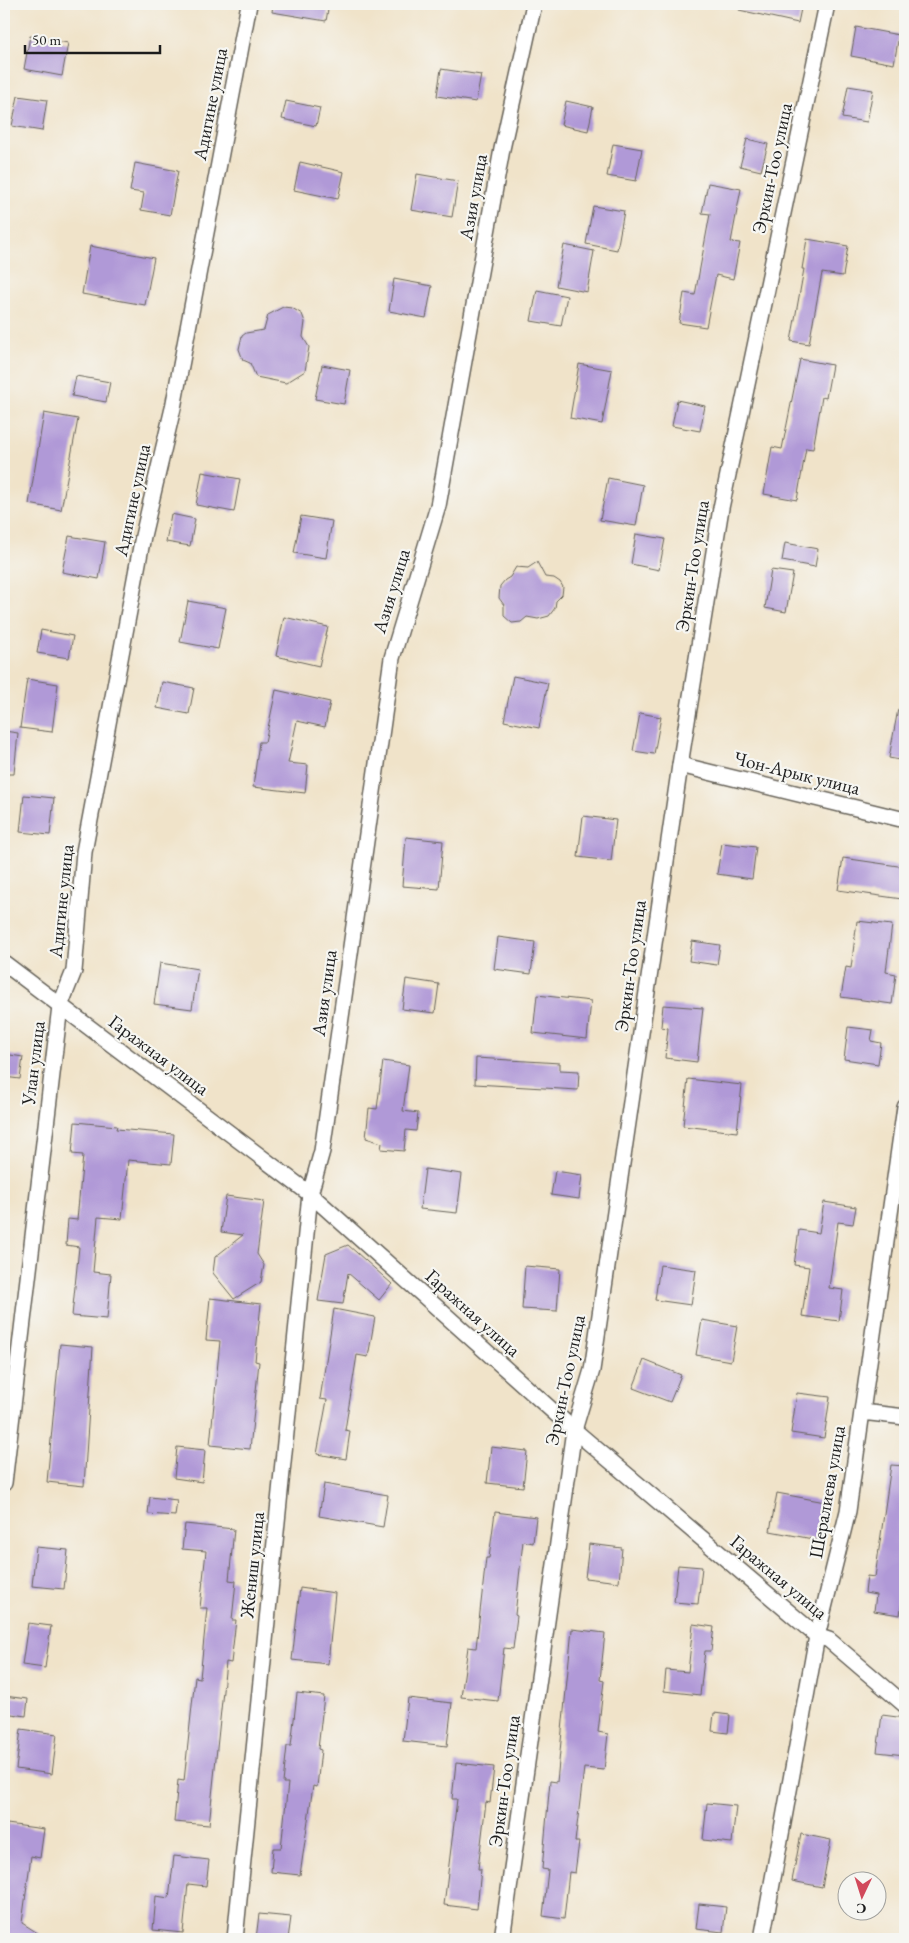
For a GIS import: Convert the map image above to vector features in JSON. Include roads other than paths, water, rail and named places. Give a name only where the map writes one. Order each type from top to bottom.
[{"type":"street","name":"Адигине улица","points":[[60,1006],[74,971],[84,852],[143,536],[173,408],[249,4]]},
{"type":"street","name":"Азия улица","points":[[310,1194],[322,1151],[392,658],[438,506],[502,149],[534,4]]},
{"type":"street","name":"Эркин-Тоо улица","points":[[502,1939],[574,1430],[592,1370],[680,765],[721,508],[827,4]]},
{"type":"street","name":"Чон-Арык улица","points":[[680,765],[905,820]]},
{"type":"street","name":"Гаражная улица","points":[[4,963],[310,1194],[574,1430],[817,1636],[829,1640],[905,1705]]},
{"type":"street","name":"Улан улица","points":[[4,1483],[60,1006]]},
{"type":"street","name":"Шералиева улица","points":[[762,1939],[817,1636],[848,1511],[902,1158],[905,1107]]},
{"type":"street","name":"Жениш улица","points":[[234,1939],[310,1194]]},
{"type":"street","points":[[862,1412],[905,1417]]}]
